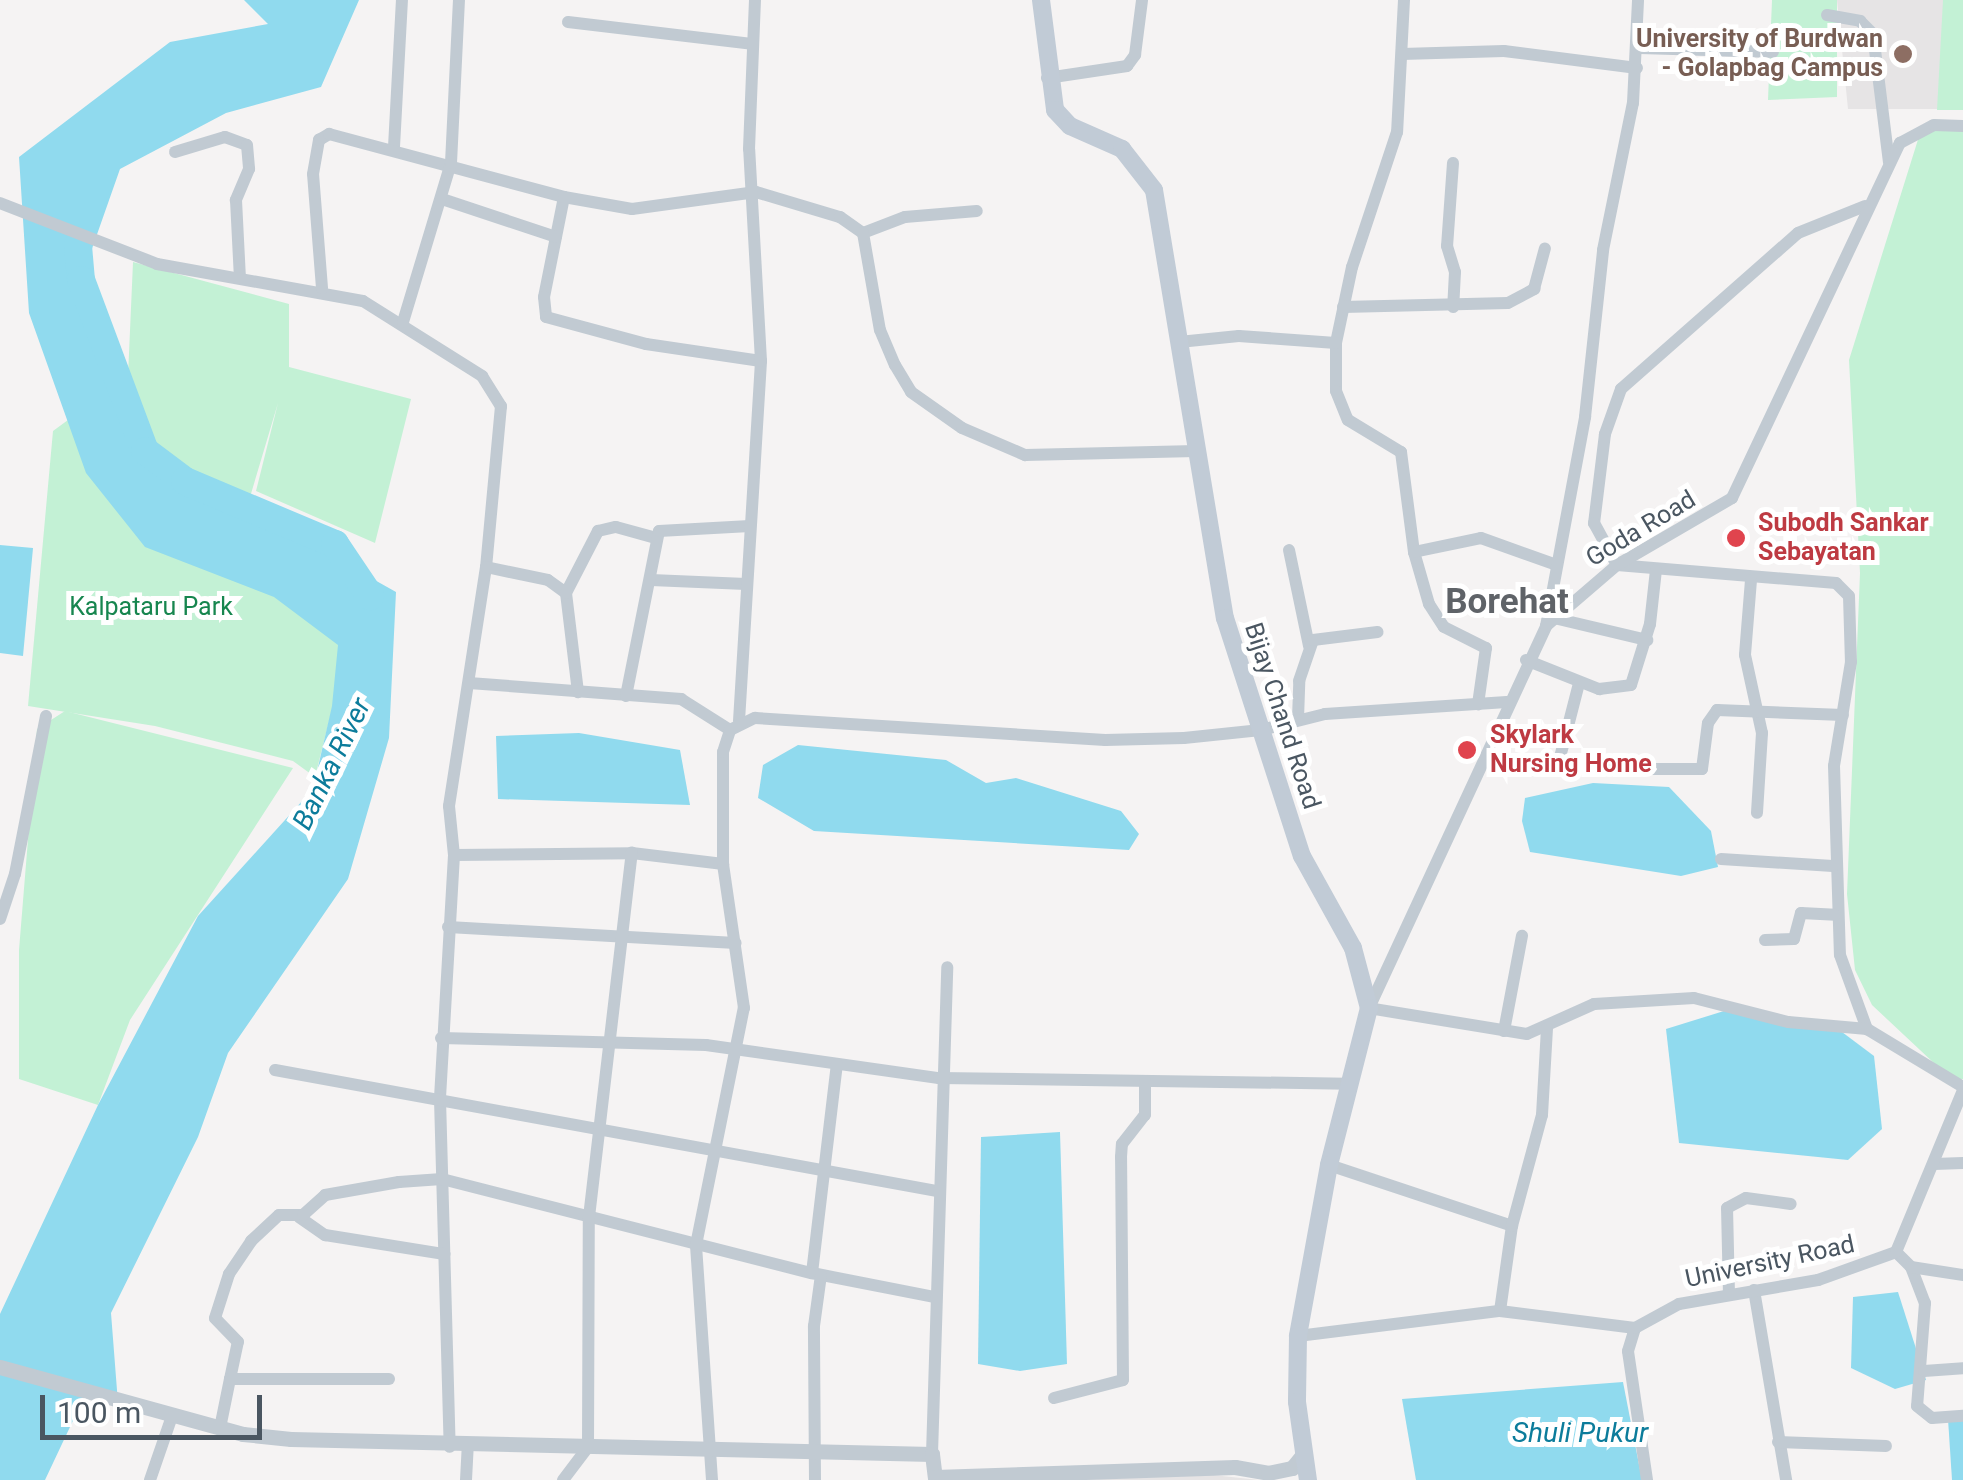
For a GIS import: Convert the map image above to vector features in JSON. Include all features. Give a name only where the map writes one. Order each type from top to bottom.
[{"type":"main road","name":"Bijay Chand Road","points":[[1041,0],[1047,78],[1055,110],[1070,126],[1122,149],[1154,190],[1225,618],[1302,856],[1353,948],[1369,1008]]},
{"type":"main road","points":[[1308,1480],[1298,1336],[1330,1165],[1369,1008]]},
{"type":"street","points":[[394,148],[402,0]]},
{"type":"street","points":[[403,322],[451,163],[459,0]]},
{"type":"street","points":[[712,1480],[696,1245],[744,1008],[722,864],[760,361],[756,192],[749,149],[754,0]]},
{"type":"street","points":[[1047,78],[1127,66],[1135,55],[1142,0]]},
{"type":"street","points":[[1404,0],[1397,132],[1374,189],[1336,344],[1340,408],[1359,428],[1401,452],[1414,552],[1438,620],[1486,648],[1478,704]]},
{"type":"street","points":[[1638,0],[1640,48],[1603,250],[1585,416],[1554,564],[1550,622],[1647,640]]},
{"type":"street","points":[[1827,15],[1860,21],[1873,34],[1889,162]]},
{"type":"street","points":[[568,22],[752,44]]},
{"type":"street","points":[[1640,48],[1773,52]]},
{"type":"street","points":[[1402,54],[1522,52],[1637,68]]},
{"type":"street","name":"Goda Road","points":[[1369,1008],[1526,660],[1550,622],[1616,565],[1732,498],[1865,206],[1900,143],[1921,130],[1963,126]]},
{"type":"street","points":[[322,288],[314,199],[320,140],[342,134],[564,197],[632,209],[756,192],[840,217],[863,233],[880,330],[911,392],[930,408],[1025,454],[1196,451]]},
{"type":"street","points":[[175,152],[226,137],[243,138],[247,145],[248,169],[236,200],[240,278]]},
{"type":"street","points":[[1453,163],[1446,246],[1454,307]]},
{"type":"street","points":[[564,197],[546,318],[646,344],[760,361]]},
{"type":"street","points":[[442,199],[556,237]]},
{"type":"street","points":[[6,204],[119,249],[195,273],[322,288],[403,322],[482,376],[501,406],[486,567],[448,806],[454,855],[440,1098],[450,1447]]},
{"type":"street","points":[[1865,206],[1798,233],[1621,389],[1593,499],[1600,541],[1616,565],[1751,580],[1836,583],[1848,596],[1852,662],[1834,766],[1834,915],[1849,988],[1867,1029]]},
{"type":"street","points":[[863,233],[905,218],[978,210]]},
{"type":"street","points":[[1344,306],[1454,307],[1524,298],[1540,276],[1546,248]]},
{"type":"street","points":[[1179,342],[1239,336],[1336,344]]},
{"type":"street","points":[[626,696],[656,538],[665,528],[750,526]]},
{"type":"street","points":[[578,692],[566,593],[598,531],[616,528],[656,538]]},
{"type":"street","points":[[1414,552],[1481,538],[1554,564]]},
{"type":"street","points":[[1290,550],[1309,646],[1298,719]]},
{"type":"street","points":[[486,567],[548,580],[566,593]]},
{"type":"street","points":[[1526,660],[1579,683],[1624,690],[1636,678],[1647,640],[1656,570]]},
{"type":"street","points":[[651,580],[746,584]]},
{"type":"street","points":[[1751,580],[1744,655],[1757,709],[1757,814]]},
{"type":"street","points":[[1309,646],[1321,636],[1378,632]]},
{"type":"street","points":[[1558,765],[1579,683]]},
{"type":"street","points":[[469,684],[680,699],[734,726],[1104,740],[1261,730],[1298,719],[1507,702]]},
{"type":"street","points":[[1638,769],[1702,769],[1712,714],[1757,709],[1843,715]]},
{"type":"street","points":[[0,919],[16,874],[46,716]]},
{"type":"street","points":[[454,855],[632,853],[722,864]]},
{"type":"street","points":[[563,1480],[588,1447],[589,1217],[632,853]]},
{"type":"street","points":[[1721,859],[1833,866]]},
{"type":"street","points":[[1765,940],[1794,939],[1802,913],[1834,915]]},
{"type":"street","points":[[448,927],[621,942],[736,944]]},
{"type":"street","points":[[1504,1031],[1522,936]]},
{"type":"street","points":[[947,967],[948,1030],[938,1078],[934,1478],[1234,1466],[1268,1474],[1292,1468],[1304,1452]]},
{"type":"street","points":[[1369,1008],[1504,1031],[1547,1028],[1594,1004],[1694,998],[1788,1022],[1867,1029],[1963,1088],[1896,1252],[1911,1267],[1926,1303],[1921,1414],[1963,1416]]},
{"type":"street","points":[[1500,1311],[1512,1226],[1542,1116],[1547,1028]]},
{"type":"street","points":[[442,1038],[609,1040],[734,1049],[938,1078],[1348,1084]]},
{"type":"street","points":[[814,1480],[820,1170],[837,1064]]},
{"type":"street","points":[[275,1070],[599,1130],[716,1146],[936,1191]]},
{"type":"street","points":[[1054,1398],[1123,1380],[1120,1157],[1122,1144],[1145,1115],[1145,1081]]},
{"type":"street","points":[[1934,1164],[1963,1162]]},
{"type":"street","points":[[1330,1165],[1512,1226]]},
{"type":"street","points":[[298,1217],[325,1194],[442,1180],[816,1274],[934,1297]]},
{"type":"street","points":[[1729,1294],[1727,1208],[1746,1198],[1791,1204]]},
{"type":"street","points":[[220,1428],[238,1342],[215,1318],[229,1274],[279,1215],[298,1217],[324,1235],[444,1254]]},
{"type":"street","name":"University Road","points":[[1635,1328],[1650,1314],[1729,1294],[1818,1280],[1896,1252]]},
{"type":"street","points":[[1911,1267],[1963,1275]]},
{"type":"street","points":[[1754,1290],[1786,1480]]},
{"type":"street","points":[[1298,1336],[1500,1311],[1635,1328],[1628,1351],[1647,1480]]},
{"type":"street","points":[[0,1367],[220,1428],[450,1447],[814,1448],[932,1454]]},
{"type":"street","points":[[1924,1370],[1963,1368]]},
{"type":"street","points":[[230,1378],[389,1379]]},
{"type":"street","points":[[150,1480],[172,1416]]},
{"type":"street","points":[[1778,1442],[1886,1446]]},
{"type":"street","points":[[466,1480],[468,1447]]},
{"type":"shaded area","name":"University of Burdwan - Golapbag Campus","points":[[1837,0],[1963,0],[1963,109],[1848,109]]},
{"type":"shaded area","points":[[1213,1475],[1259,1480],[1072,1480]]},
{"type":"green space","points":[[1772,0],[1837,0],[1837,97],[1768,100]]},
{"type":"green space","points":[[1943,0],[1963,0],[1963,110],[1937,110]]},
{"type":"green space","points":[[1921,130],[1963,131],[1963,1079],[1952,1080],[1872,1005],[1855,970],[1847,894],[1860,573],[1849,360]]},
{"type":"green space","name":"Kalpataru Park","points":[[133,262],[289,304],[289,367],[411,399],[375,543],[256,491],[278,403],[239,534],[341,621],[342,669],[315,777],[293,761],[155,726],[28,706],[53,431],[128,376]]},
{"type":"green space","points":[[65,711],[293,768],[130,1020],[98,1105],[19,1079],[19,950],[37,729]]},
{"type":"water","points":[[244,0],[359,0],[321,87],[226,113],[120,169],[81,280],[145,451],[396,592],[389,738],[348,879],[228,1053],[198,1137],[111,1313],[118,1403],[86,1393],[45,1480],[0,1480],[0,1314],[98,1105],[198,916],[313,789],[332,706],[338,645],[274,597],[145,547],[86,473],[29,313],[19,157],[170,42],[268,24]]},
{"type":"water","points":[[0,545],[33,548],[23,656],[0,653]]},
{"type":"water","points":[[579,733],[680,750],[690,805],[498,799],[496,736]]},
{"type":"water","points":[[798,745],[946,760],[986,783],[1016,778],[1121,811],[1139,834],[1129,850],[814,831],[758,798],[763,765]]},
{"type":"water","points":[[1593,783],[1669,787],[1711,831],[1718,867],[1681,876],[1530,852],[1522,821],[1525,798]]},
{"type":"water","points":[[1724,1011],[1834,1026],[1874,1056],[1882,1129],[1848,1160],[1679,1143],[1666,1029]]},
{"type":"water","points":[[1060,1132],[1067,1364],[1020,1371],[978,1364],[981,1137]]},
{"type":"water","points":[[1898,1292],[1926,1380],[1895,1389],[1851,1368],[1853,1297]]},
{"type":"water","name":"Shuli Pukur","points":[[1623,1382],[1642,1480],[1416,1480],[1402,1399]]},
{"type":"water","points":[[1948,1419],[1963,1419],[1963,1480],[1952,1480]]},
{"type":"waterway","name":"Banka River","points":[[78,246],[81,280],[145,451],[185,481],[335,544],[370,596]]},
{"type":"place","name":"University of Burdwan - Golapbag Campus","points":[[1903,54]]},
{"type":"place","name":"Subodh Sankar Sebayatan","points":[[1736,538]]},
{"type":"place","name":"Skylark Nursing Home","points":[[1467,750]]},
{"type":"district","name":"Borehat","points":[[1507,602]]}]
